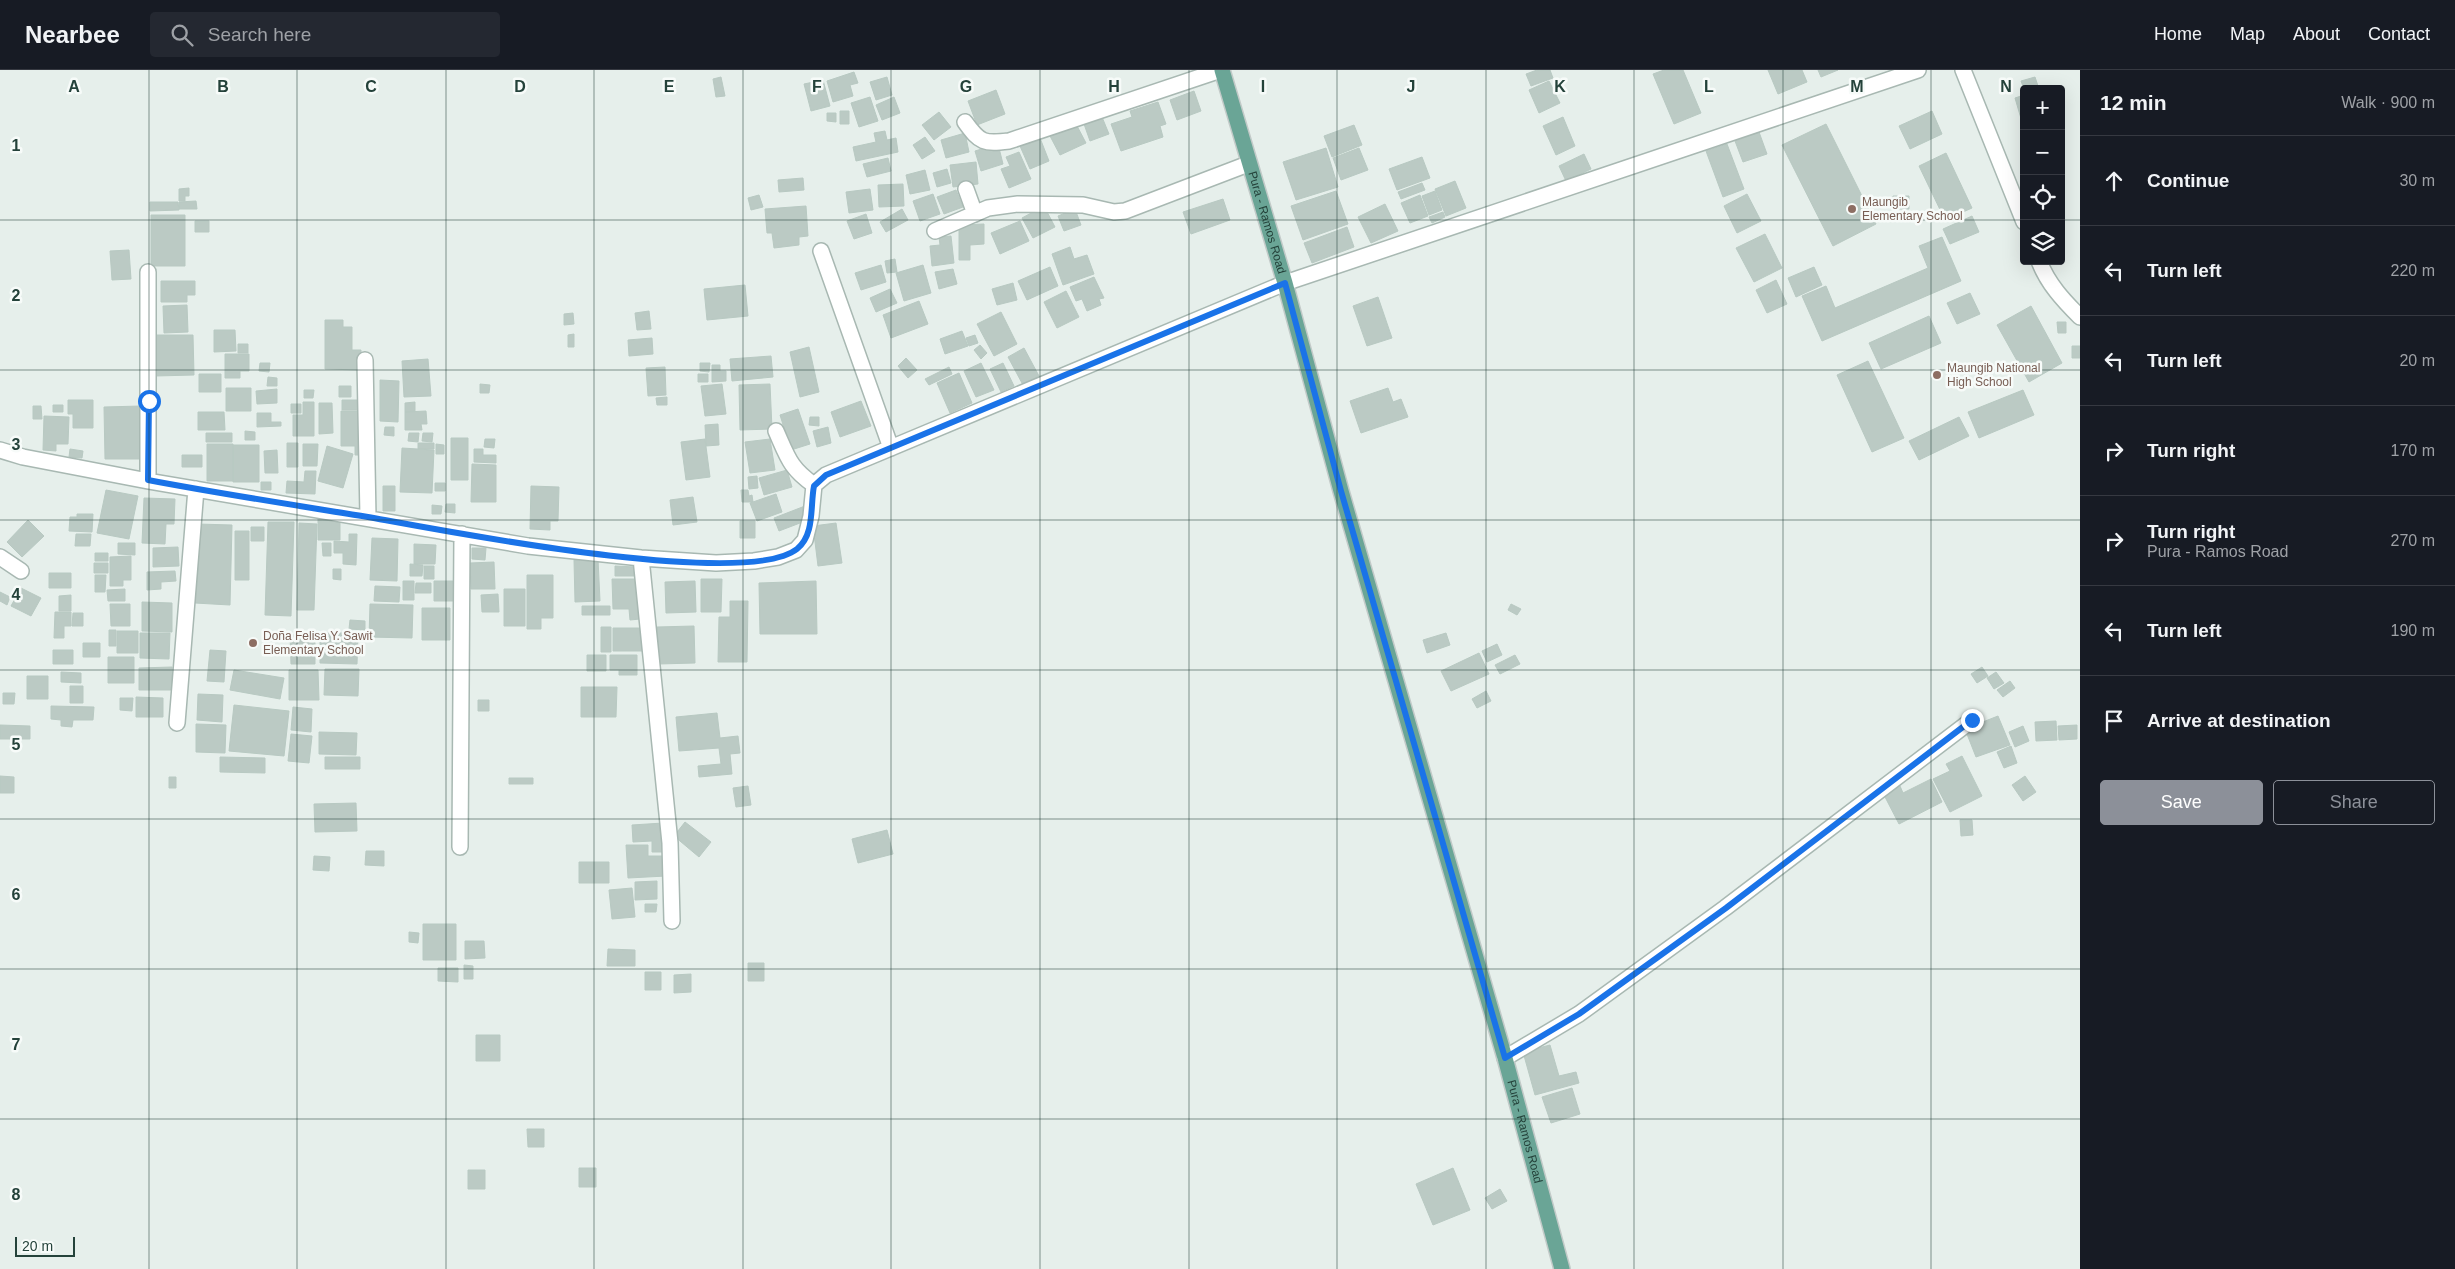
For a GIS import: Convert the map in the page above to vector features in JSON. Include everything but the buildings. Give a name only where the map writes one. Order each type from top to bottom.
[{"type":"main road","name":"Pura - Ramos Road","points":[[1221,70],[1285,283],[1341,491],[1505,1058],[1562,1269]]},
{"type":"street","points":[[965,122],[976,138],[985,142],[1009,141],[1221,70]]},
{"type":"street","points":[[0,450],[23,458],[528,546],[641,558],[738,562],[778,557],[796,550],[807,535],[814,486],[826,475],[1285,283],[1918,70]]},
{"type":"street","points":[[1963,70],[2023,220]]},
{"type":"street","points":[[935,231],[988,208],[1018,204],[1083,204],[1114,212],[1125,211],[1248,164]]},
{"type":"street","points":[[966,189],[975,214]]},
{"type":"street","points":[[822,251],[891,448]]},
{"type":"street","points":[[2041,265],[2046,278],[2064,302],[2080,317]]},
{"type":"street","points":[[148,272],[148,480]]},
{"type":"street","points":[[366,360],[368,517]]},
{"type":"street","points":[[776,431],[790,464],[814,486]]},
{"type":"street","points":[[177,723],[196,489]]},
{"type":"street","points":[[460,847],[462,534]]},
{"type":"street","points":[[0,557],[21,571]]},
{"type":"street","points":[[641,558],[670,843],[672,921]]},
{"type":"street","points":[[1505,1058],[1587,1009],[1726,908],[1972,720]]},
{"type":"place","name":"Maungib Elementary School","points":[[1852,209]]},
{"type":"place","name":"Maungib National High School","points":[[1937,375]]},
{"type":"place","name":"Doña Felisa Y. Sawit Elementary School","points":[[253,643]]},
{"type":"route","points":[[149,401],[148,480],[528,546],[641,558],[716,563],[754,561],[778,557],[796,550],[805,540],[811,516],[814,486],[818,480],[826,475],[1285,283],[1341,491],[1505,1058],[1579,1014],[1726,908],[1972,720]]}]
